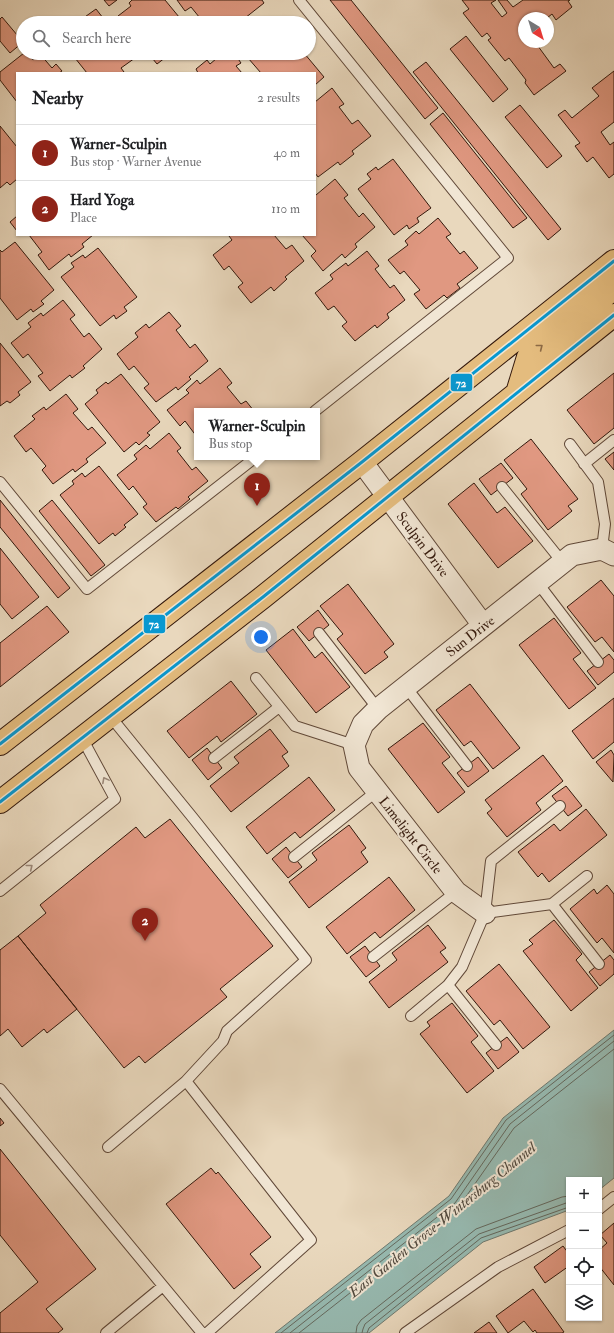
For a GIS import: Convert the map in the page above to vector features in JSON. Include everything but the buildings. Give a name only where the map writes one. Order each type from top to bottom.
[{"type":"main road","points":[[517,393],[528,357],[606,295],[612,263]]},
{"type":"main road","points":[[0,744],[362,462],[612,263]]},
{"type":"main road","points":[[0,802],[263,597],[614,316]]},
{"type":"street","name":"Sculpin Drive","points":[[362,462],[483,625]]},
{"type":"street","name":"Sun Drive","points":[[354,745],[363,724],[378,709],[572,555],[608,552]]},
{"type":"street","name":"Limelight Circle","points":[[354,745],[359,768],[456,892],[485,912]]},
{"type":"lane","points":[[299,0],[312,16]]},
{"type":"lane","points":[[316,21],[508,258],[319,408]]},
{"type":"lane","points":[[584,464],[614,440]]},
{"type":"lane","points":[[570,444],[598,482],[608,552]]},
{"type":"lane","points":[[0,482],[87,589],[252,460]]},
{"type":"lane","points":[[502,487],[563,563]]},
{"type":"lane","points":[[538,582],[598,662]]},
{"type":"lane","points":[[319,633],[378,709]]},
{"type":"lane","points":[[256,678],[295,726],[354,745]]},
{"type":"lane","points":[[406,687],[466,766]]},
{"type":"lane","points":[[214,758],[279,707]]},
{"type":"lane","points":[[108,1147],[186,1081],[223,1041],[228,1031],[306,960],[110,716]]},
{"type":"lane","points":[[0,891],[115,799],[82,738]]},
{"type":"lane","points":[[294,857],[377,791]]},
{"type":"lane","points":[[411,1016],[448,985],[462,967],[485,912],[491,861],[560,806]]},
{"type":"lane","points":[[485,912],[552,904],[587,876]]},
{"type":"lane","points":[[373,957],[456,892]]},
{"type":"lane","points":[[552,904],[599,964]]},
{"type":"lane","points":[[448,985],[496,1046]]},
{"type":"lane","points":[[186,1081],[311,1240],[207,1333]]},
{"type":"lane","points":[[0,1089],[202,1333]]},
{"type":"lane","points":[[602,1207],[614,1197]]},
{"type":"lane","points":[[404,1333],[498,1267],[566,1232]]},
{"type":"lane","points":[[106,1333],[163,1286]]},
{"type":"water","name":"East Garden Grove-Wintersburg Channel","points":[[614,1030],[614,1178],[602,1188],[602,1177],[566,1177],[566,1211],[483,1242],[369,1333],[275,1333],[449,1196],[503,1118]]},
{"type":"transit line","name":"72","points":[[0,744],[362,462],[614,261]]},
{"type":"transit line","name":"72","points":[[0,802],[263,597],[614,315]]},
{"type":"place","name":"Warner-Sculpin","points":[[257,506]]},
{"type":"place","name":"Hard Yoga","points":[[145,941]]}]
